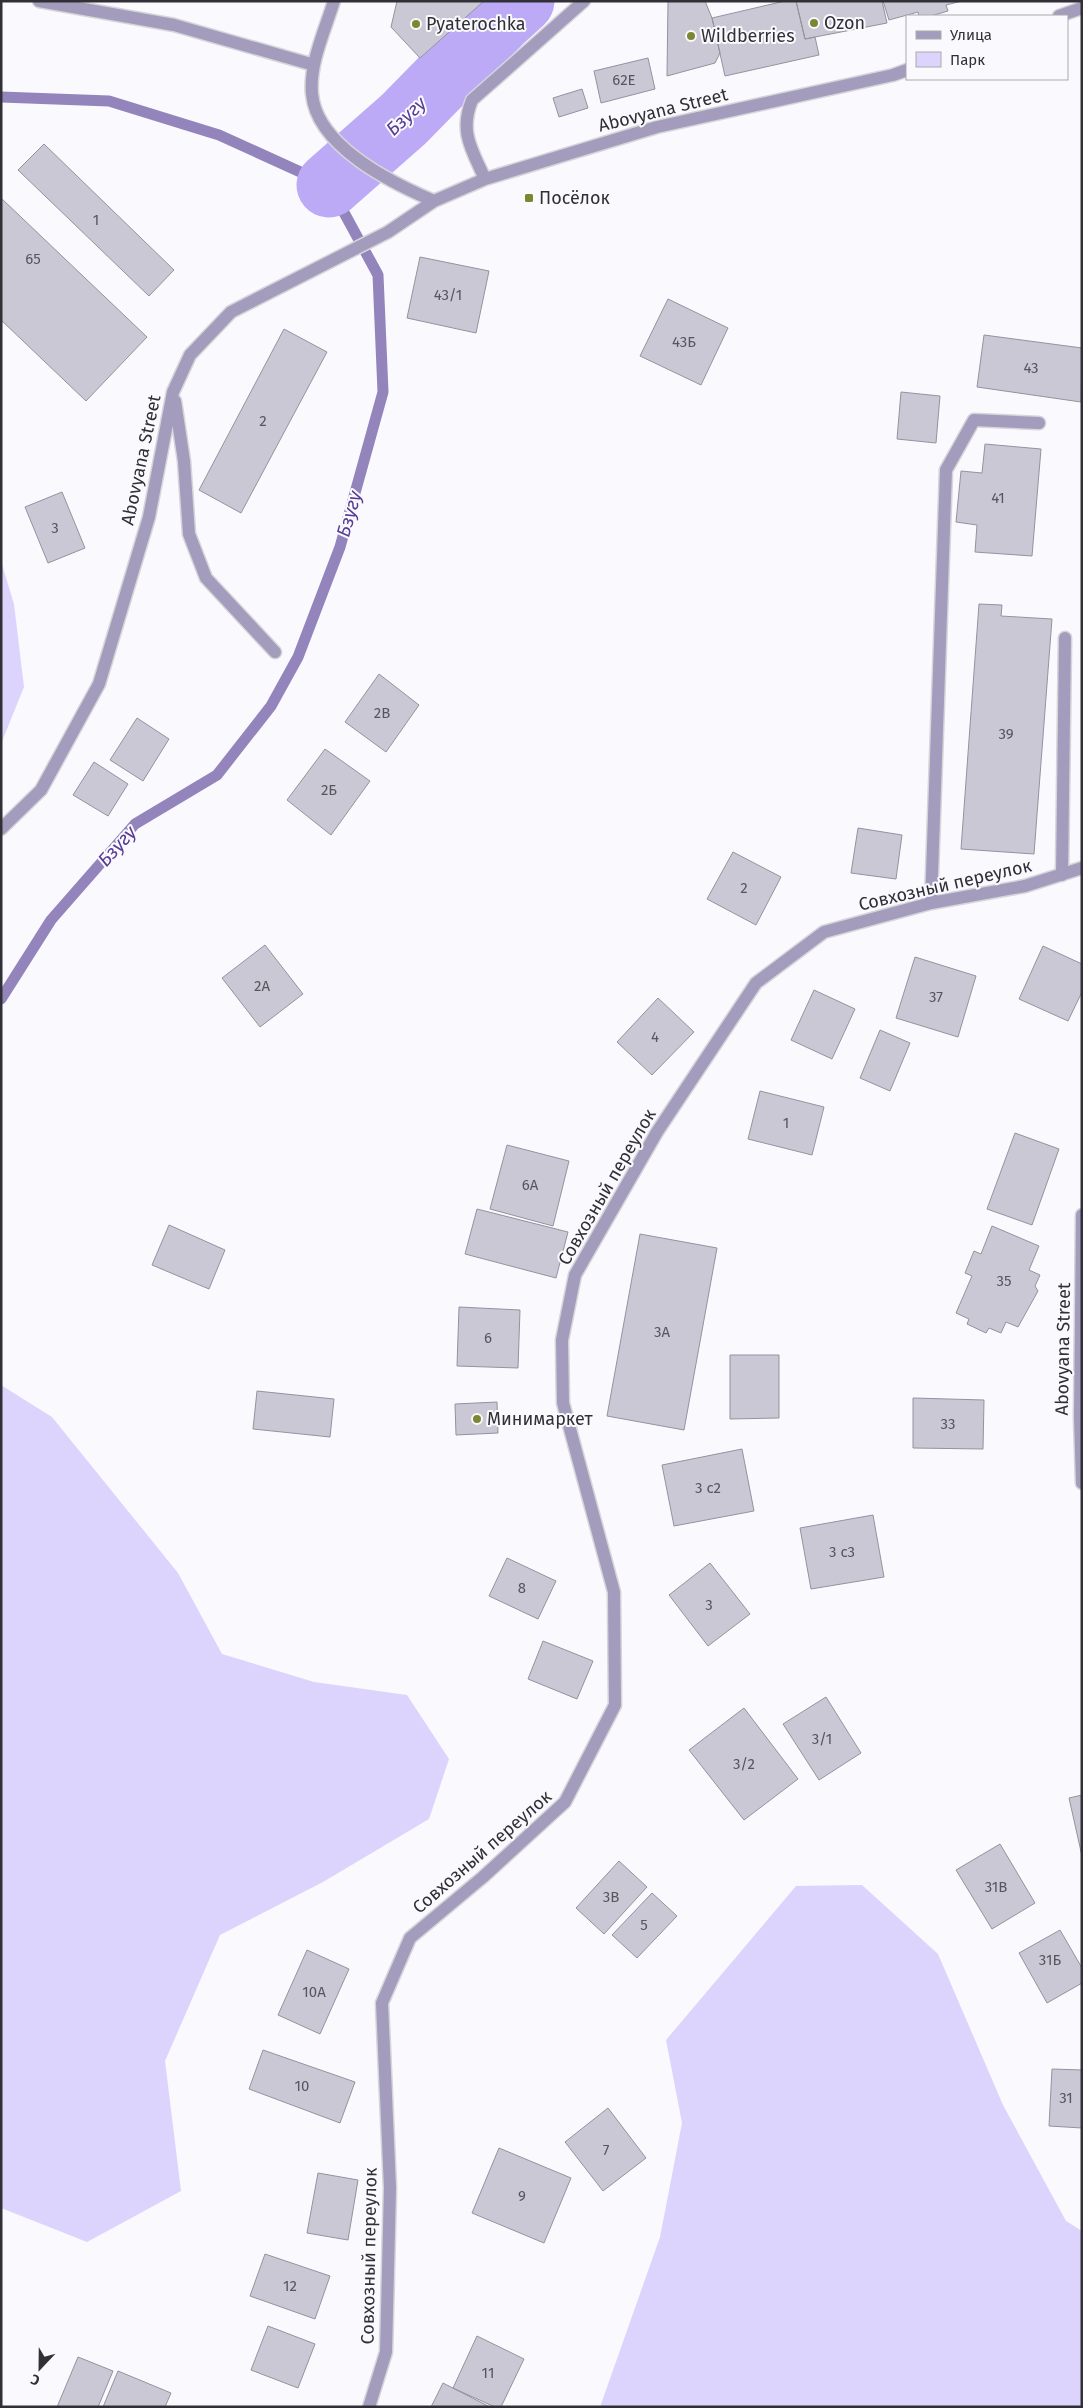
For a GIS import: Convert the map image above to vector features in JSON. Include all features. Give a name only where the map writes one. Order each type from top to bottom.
[{"type":"street","points":[[39,1],[174,25],[314,65]]},
{"type":"street","points":[[334,1],[314,65],[312,95],[320,119],[338,143],[375,172],[404,189],[434,201]]},
{"type":"street","points":[[485,179],[466,134],[465,116],[472,100],[584,1]]},
{"type":"street","points":[[1061,15],[1082,8]]},
{"type":"street","name":"Abovyana Street","points":[[1,829],[41,790],[99,684],[149,517],[173,392],[190,355],[231,312],[388,232],[434,201],[485,179],[657,127],[893,75],[906,70]]},
{"type":"street","points":[[173,392],[184,461],[189,534],[206,578],[275,652]]},
{"type":"street","points":[[931,903],[946,470],[974,420],[1039,423]]},
{"type":"street","points":[[1062,875],[1065,638]]},
{"type":"street","name":"Совхозный переулок","points":[[369,2407],[386,2352],[390,2188],[382,2003],[410,1938],[483,1877],[565,1802],[615,1705],[614,1592],[563,1403],[562,1340],[575,1275],[657,1132],[756,983],[824,932],[931,903],[1025,886],[1082,868]]},
{"type":"street","name":"Abovyana Street","points":[[1082,1215],[1080,1418],[1082,1483]]},
{"type":"green space","points":[[1,561],[14,604],[24,687],[1,744]]},
{"type":"green space","points":[[1,1385],[52,1417],[178,1573],[222,1654],[314,1682],[407,1695],[449,1759],[429,1819],[323,1882],[220,1935],[165,2061],[181,2191],[87,2242],[1,2208]]},
{"type":"green space","points":[[862,1885],[938,1954],[1003,2105],[1066,2221],[1082,2231],[1082,2407],[600,2407],[660,2237],[682,2123],[666,2040],[796,1886]]},
{"type":"building","points":[[397,1],[484,1],[420,58],[391,27]]},
{"type":"building","name":"Wildberries","points":[[668,1],[705,1],[712,18],[720,53],[715,63],[667,76]]},
{"type":"building","points":[[785,1],[796,1],[805,39],[815,37],[819,55],[725,76],[712,18]]},
{"type":"building","points":[[796,1],[882,1],[887,23],[805,39]]},
{"type":"building","points":[[883,1],[962,1],[946,5],[948,11],[934,15],[919,15],[918,12],[889,20]]},
{"type":"building","points":[[648,58],[655,89],[601,103],[594,71]]},
{"type":"building","points":[[582,89],[588,108],[559,117],[553,98]]},
{"type":"building","points":[[44,144],[174,270],[149,296],[18,170]]},
{"type":"building","points":[[1,198],[147,337],[86,401],[1,320]]},
{"type":"building","points":[[420,257],[489,271],[476,333],[407,318]]},
{"type":"building","points":[[668,299],[728,328],[701,385],[640,356]]},
{"type":"building","points":[[284,329],[327,352],[241,513],[199,490]]},
{"type":"building","points":[[984,335],[1082,348],[1081,402],[977,387]]},
{"type":"building","points":[[901,392],[940,396],[936,443],[897,439]]},
{"type":"building","points":[[985,444],[1041,449],[1032,556],[975,552],[977,525],[956,522],[961,471],[982,473]]},
{"type":"building","points":[[62,492],[85,548],[48,563],[25,507]]},
{"type":"building","points":[[979,604],[1002,605],[1001,616],[1052,619],[1034,854],[961,849]]},
{"type":"building","points":[[379,674],[419,705],[386,752],[345,722]]},
{"type":"building","points":[[137,718],[169,739],[143,781],[110,760]]},
{"type":"building","points":[[325,749],[370,781],[331,835],[287,800]]},
{"type":"building","points":[[94,762],[128,784],[108,816],[73,795]]},
{"type":"building","points":[[858,828],[902,835],[896,879],[851,873]]},
{"type":"building","points":[[733,852],[781,877],[756,925],[707,899]]},
{"type":"building","points":[[265,945],[303,994],[260,1027],[222,978]]},
{"type":"building","points":[[1043,946],[1082,964],[1082,992],[1068,1021],[1019,999]]},
{"type":"building","points":[[915,957],[976,976],[958,1037],[896,1018]]},
{"type":"building","points":[[814,990],[855,1009],[832,1059],[791,1040]]},
{"type":"building","points":[[658,998],[694,1032],[652,1075],[617,1042]]},
{"type":"building","points":[[880,1030],[910,1043],[890,1091],[860,1078]]},
{"type":"building","points":[[760,1091],[824,1107],[812,1155],[748,1139]]},
{"type":"building","points":[[1015,1133],[1059,1149],[1032,1225],[987,1209]]},
{"type":"building","points":[[507,1145],[569,1161],[553,1226],[490,1209]]},
{"type":"building","points":[[477,1209],[568,1232],[556,1278],[465,1254]]},
{"type":"building","points":[[169,1225],[225,1250],[209,1289],[152,1265]]},
{"type":"building","points":[[992,1226],[1039,1246],[1029,1270],[1040,1275],[1035,1286],[1038,1291],[1018,1327],[1006,1322],[1001,1333],[989,1328],[986,1333],[967,1324],[969,1319],[956,1313],[972,1276],[965,1273],[974,1251],[981,1254]]},
{"type":"building","points":[[640,1234],[717,1248],[684,1430],[607,1416]]},
{"type":"building","points":[[459,1307],[520,1310],[518,1368],[457,1366]]},
{"type":"building","points":[[730,1355],[779,1355],[779,1418],[730,1419]]},
{"type":"building","points":[[257,1391],[334,1399],[330,1437],[253,1429]]},
{"type":"building","points":[[913,1398],[984,1400],[983,1449],[913,1448]]},
{"type":"building","name":"Минимаркет","points":[[497,1402],[498,1433],[456,1435],[455,1404]]},
{"type":"building","points":[[742,1449],[754,1511],[674,1526],[662,1465]]},
{"type":"building","points":[[873,1515],[884,1577],[811,1589],[800,1528]]},
{"type":"building","points":[[507,1558],[556,1581],[538,1619],[489,1596]]},
{"type":"building","points":[[710,1563],[750,1614],[708,1646],[669,1595]]},
{"type":"building","points":[[543,1641],[593,1661],[577,1699],[528,1679]]},
{"type":"building","points":[[826,1697],[861,1753],[819,1780],[783,1724]]},
{"type":"building","points":[[744,1708],[798,1779],[744,1820],[689,1750]]},
{"type":"building","points":[[1082,1795],[1082,1856],[1069,1798]]},
{"type":"building","points":[[1000,1844],[1035,1903],[992,1929],[956,1870]]},
{"type":"building","points":[[619,1861],[647,1887],[604,1934],[576,1908]]},
{"type":"building","points":[[652,1893],[677,1916],[637,1958],[612,1935]]},
{"type":"building","points":[[1060,1930],[1082,1968],[1082,1983],[1047,2003],[1019,1953]]},
{"type":"building","points":[[307,1950],[349,1969],[320,2034],[278,2015]]},
{"type":"building","points":[[263,2050],[355,2082],[340,2123],[249,2089]]},
{"type":"building","points":[[1052,2069],[1082,2070],[1082,2128],[1049,2126]]},
{"type":"building","points":[[608,2108],[646,2158],[603,2191],[565,2142]]},
{"type":"building","points":[[499,2148],[571,2178],[544,2243],[472,2213]]},
{"type":"building","points":[[318,2173],[358,2180],[348,2240],[307,2233]]},
{"type":"building","points":[[265,2254],[330,2276],[315,2319],[250,2296]]},
{"type":"building","points":[[268,2326],[315,2344],[298,2388],[251,2370]]},
{"type":"building","points":[[477,2336],[524,2359],[501,2407],[495,2407],[453,2388]]},
{"type":"building","points":[[78,2357],[113,2371],[98,2407],[57,2407]]},
{"type":"building","points":[[118,2371],[171,2393],[165,2407],[103,2407]]},
{"type":"building","points":[[443,2383],[490,2407],[431,2407]]},
{"type":"waterway","name":"Бзугу","points":[[329,185],[404,119],[522,1]]},
{"type":"waterway","name":"Бзугу","points":[[1,97],[109,101],[219,135],[329,185],[378,275],[383,392],[340,547],[298,657],[271,706],[217,775],[135,824],[51,920],[1,999]]},
{"type":"place","name":"Ozon","points":[[814,23]]},
{"type":"place","name":"Pyaterochka","points":[[416,24]]},
{"type":"place","name":"Wildberries","points":[[691,36]]},
{"type":"place","name":"Посёлок","points":[[529,198]]},
{"type":"place","name":"Минимаркет","points":[[477,1419]]}]
